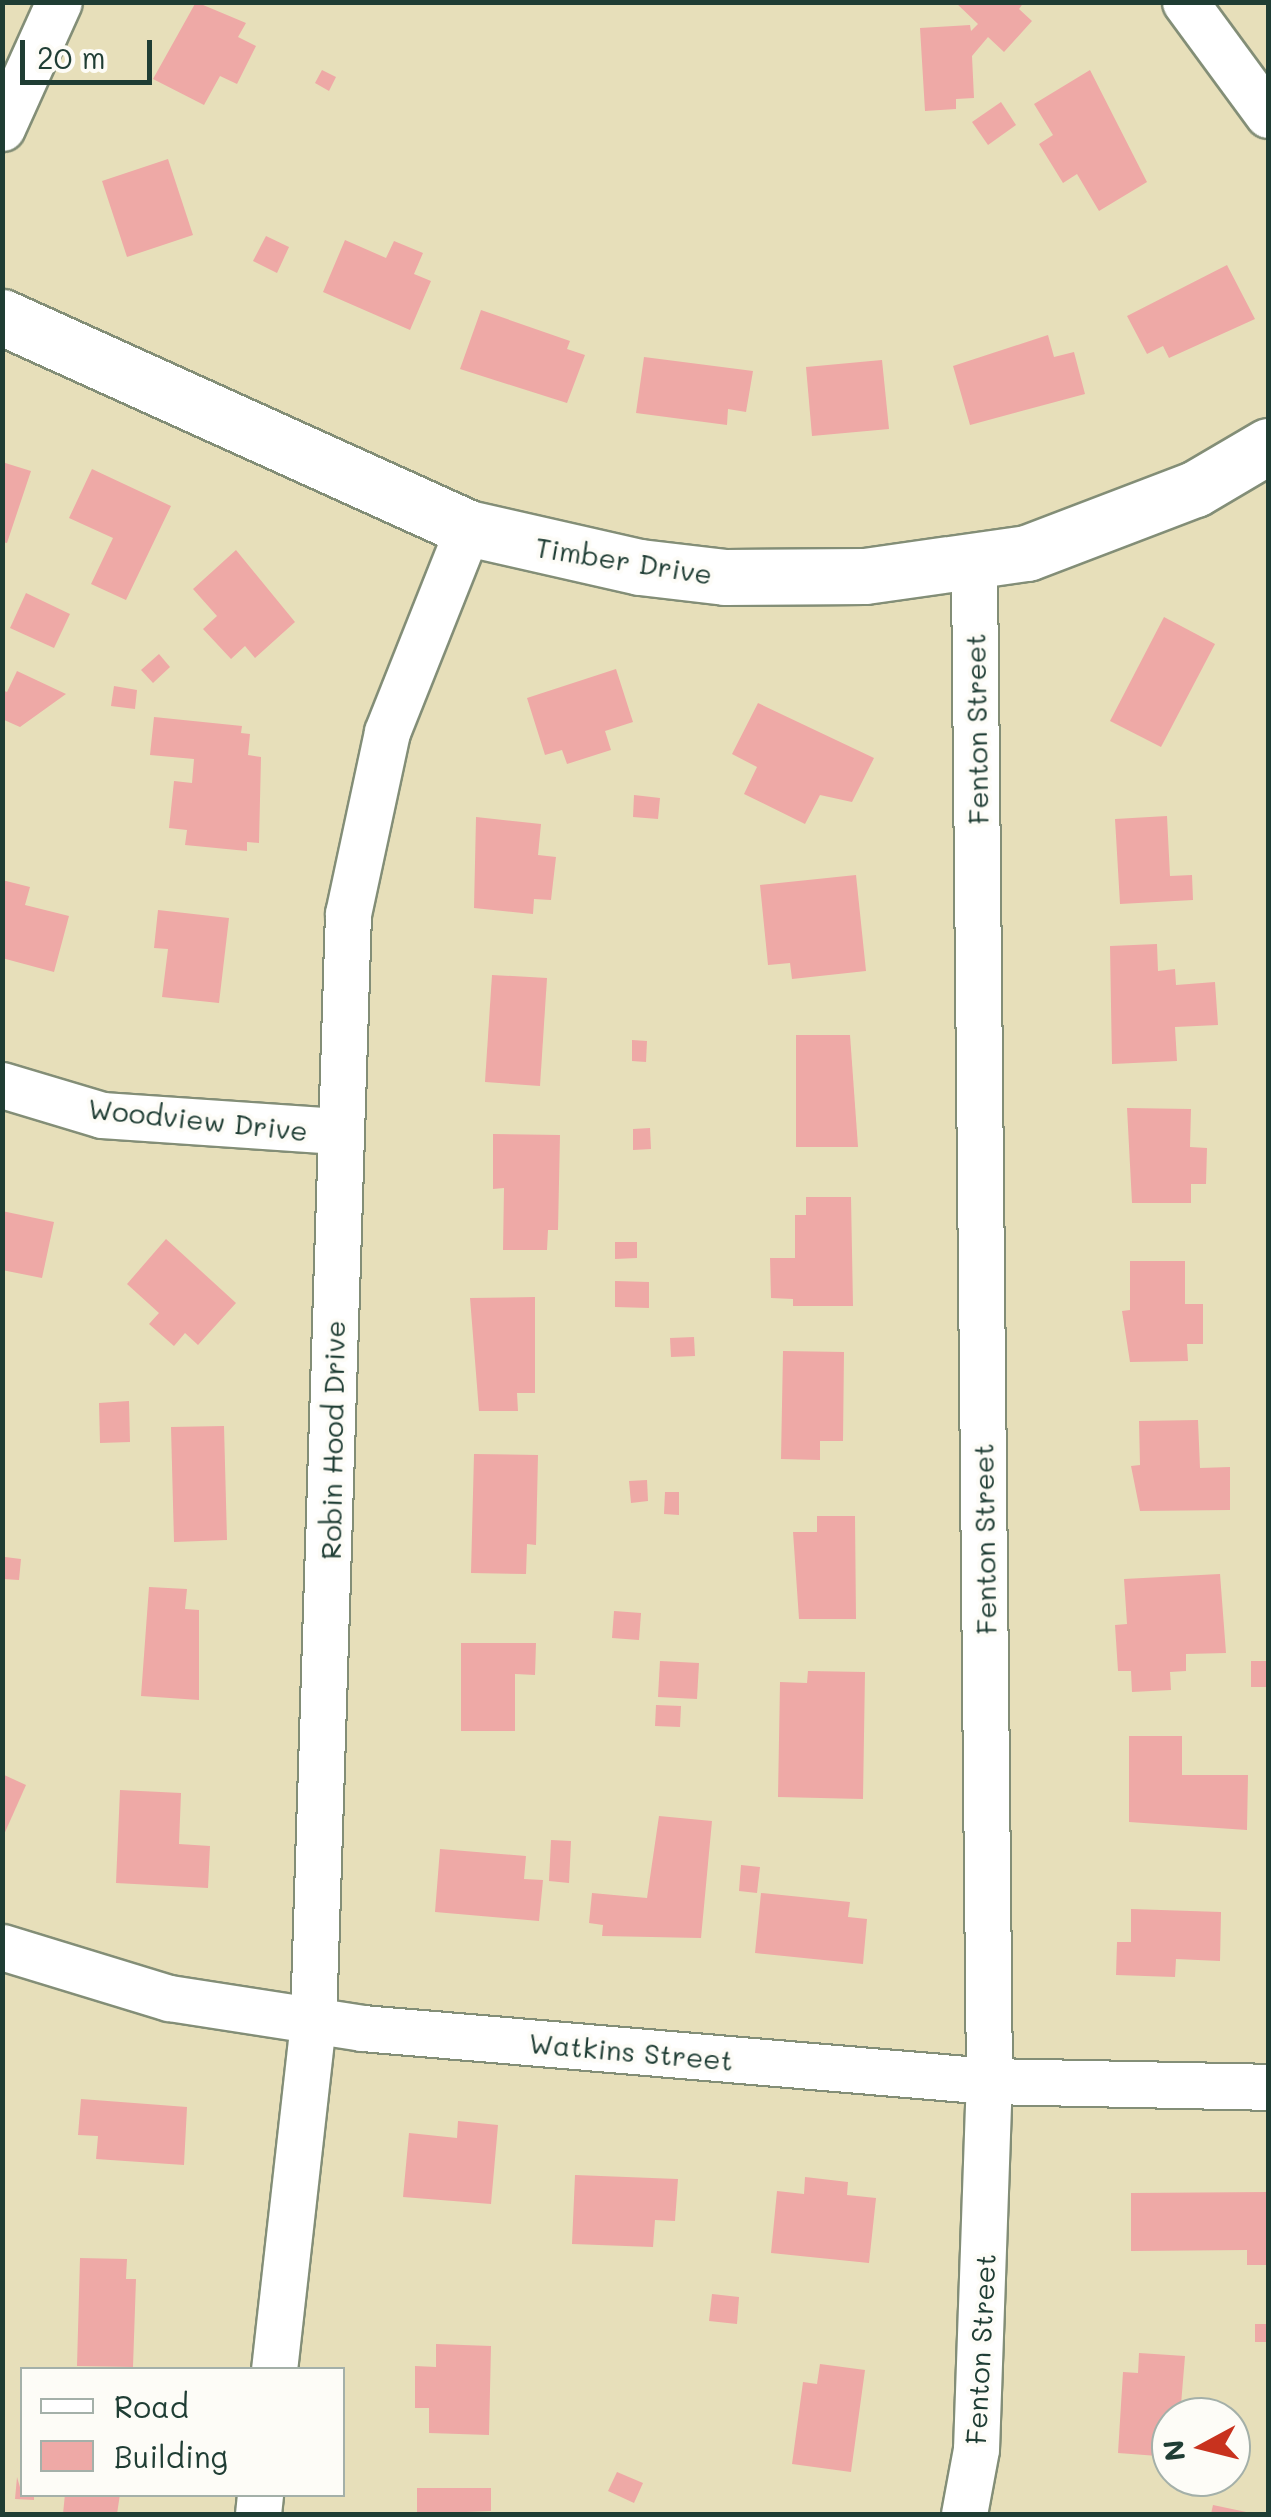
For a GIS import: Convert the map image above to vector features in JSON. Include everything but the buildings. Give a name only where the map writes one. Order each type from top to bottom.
[{"type":"street","points":[[2,128],[59,2]]},
{"type":"street","points":[[1186,2],[1268,115]]},
{"type":"street","name":"Timber Drive","points":[[2,317],[468,528],[640,567],[725,577],[865,576],[974,562],[1098,531],[1195,489],[1268,446]]},
{"type":"street","name":"Robin Hood Drive","points":[[274,2367],[313,2020],[326,1737],[338,1131],[348,914],[387,732],[468,528]]},
{"type":"street","name":"Fenton Street","points":[[964,2514],[976,2449],[989,2081],[974,562]]},
{"type":"street","name":"Woodview Drive","points":[[2,1085],[102,1115],[338,1131]]},
{"type":"street","name":"Watkins Street","points":[[2,1947],[169,1998],[313,2020],[989,2081],[1268,2086]]}]
